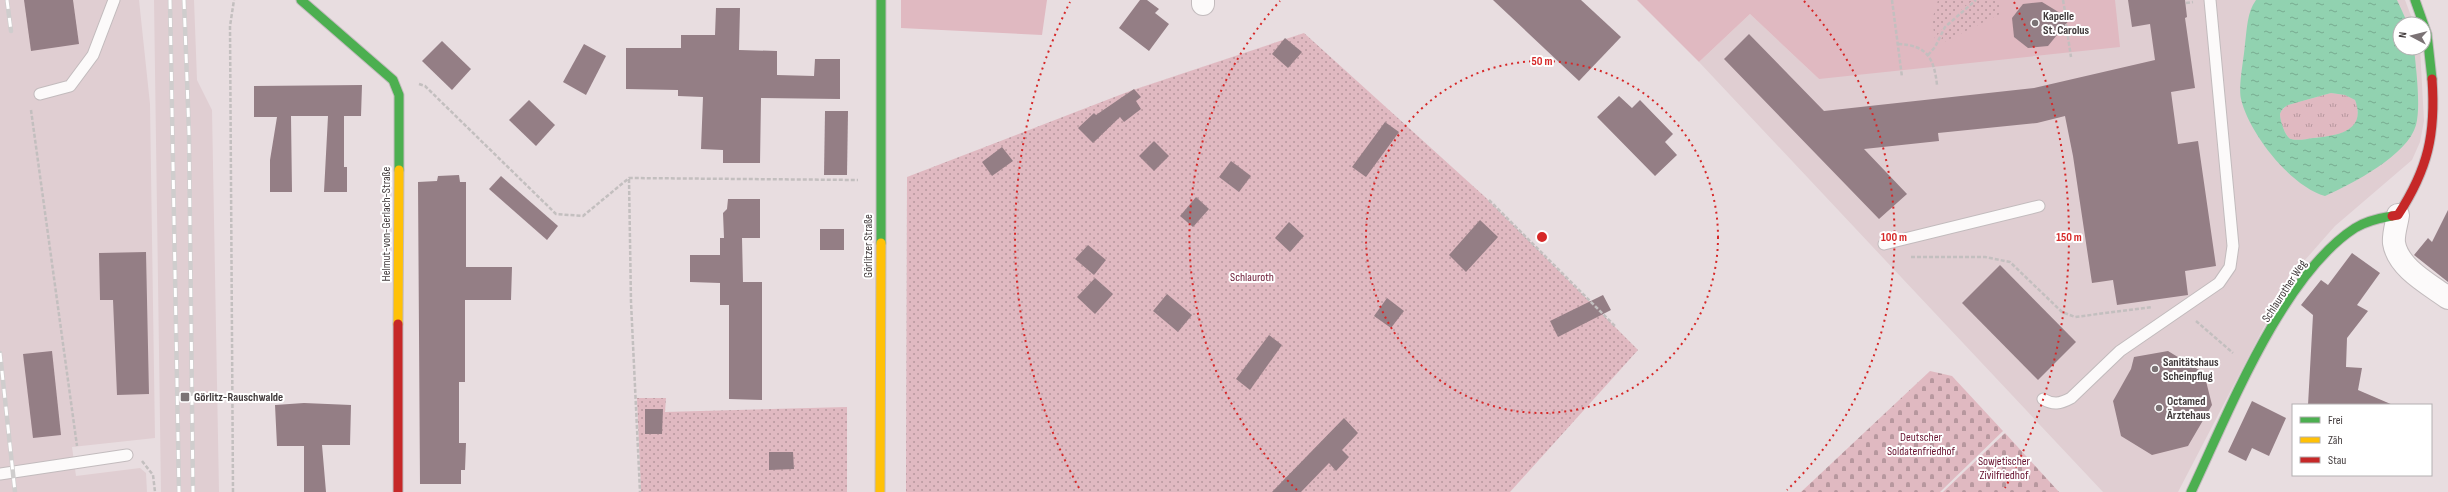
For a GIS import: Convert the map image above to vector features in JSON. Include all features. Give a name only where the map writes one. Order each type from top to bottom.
[{"type":"street","points":[[301,0],[393,80]]},
{"type":"street","name":"Görlitzer Straße","points":[[880,492],[881,0]]},
{"type":"street","points":[[2415,0],[2426,26],[2432,91],[2433,136],[2426,163],[2416,185],[2398,215],[2394,242],[2400,259],[2416,275],[2448,298]]},
{"type":"street","name":"Helmut-von-Gerlach-Straße","points":[[393,80],[399,95],[398,492]]},
{"type":"street","name":"Schlaurother Weg","points":[[2191,492],[2252,367],[2307,273],[2329,248],[2354,228],[2374,219],[2398,215]]},
{"type":"lane","points":[[40,94],[70,86],[93,55],[114,0]]},
{"type":"lane","points":[[2043,399],[2051,404],[2062,403],[2070,398],[2120,351],[2183,310],[2219,283],[2230,267],[2233,246],[2210,0]]},
{"type":"lane","points":[[1884,244],[2038,206]]},
{"type":"lane","points":[[0,474],[127,455]]},
{"type":"path","points":[[233,492],[230,26],[234,0]]},
{"type":"path","points":[[1892,0],[1902,77]]},
{"type":"path","points":[[1928,55],[1935,47],[1945,27],[1976,0]]},
{"type":"path","points":[[2063,0],[2066,17]]},
{"type":"path","points":[[2066,24],[2071,57]]},
{"type":"path","points":[[1898,44],[1913,45],[1928,55],[1933,63],[1937,85]]},
{"type":"path","points":[[393,80],[425,86],[556,214],[583,216],[629,178],[880,181]]},
{"type":"path","points":[[30,102],[80,462]]},
{"type":"path","points":[[629,178],[631,302],[640,492]]},
{"type":"path","points":[[1489,200],[1616,328]]},
{"type":"path","points":[[1908,257],[1985,258],[2010,262],[2062,312],[2075,316],[2164,305],[2183,310],[2252,367]]},
{"type":"path","points":[[127,455],[138,458],[146,464],[153,475],[155,492]]},
{"type":"shaded area","points":[[0,0],[139,0],[150,104],[155,438],[72,447],[76,476],[140,468],[146,473],[147,492],[0,492]]},
{"type":"shaded area","points":[[154,0],[194,0],[197,80],[212,110],[219,492],[161,492]]},
{"type":"shaded area","points":[[1876,0],[2405,0],[2411,16],[2392,16],[2392,56],[2420,56],[2424,121],[2420,142],[2412,160],[2335,226],[2290,277],[2178,492],[2103,492],[1699,62],[1750,14],[1819,79]]},
{"type":"green space","points":[[901,0],[1047,0],[1042,35],[901,28]]},
{"type":"green space","points":[[1637,0],[2115,0],[2120,47],[1819,79],[1750,14],[1699,62]]},
{"type":"green space","points":[[1938,0],[1973,0],[1946,22],[1935,39],[1932,20]]},
{"type":"green space","points":[[1979,0],[2001,0],[2000,14],[1938,45],[1949,25]]},
{"type":"green space","name":"Schlauroth","points":[[1304,33],[1484,196],[1638,350],[1510,492],[906,492],[907,177],[1130,91]]},
{"type":"green space","points":[[2331,93],[2345,95],[2355,100],[2358,111],[2354,126],[2340,134],[2332,136],[2299,140],[2289,138],[2283,128],[2280,114],[2281,111],[2288,105]]},
{"type":"green space","name":"Deutscher Soldatenfriedhof","points":[[1930,371],[1952,376],[2003,431],[1940,492],[1801,492]]},
{"type":"green space","points":[[637,398],[666,398],[665,412],[847,407],[847,492],[641,492]]},
{"type":"green space","name":"Sowjetischer Zivilfriedhof","points":[[2005,433],[2059,492],[1943,492]]},
{"type":"water","points":[[2256,0],[2397,0],[2404,16],[2392,16],[2392,56],[2415,56],[2418,98],[2416,125],[2411,136],[2402,147],[2378,167],[2364,176],[2325,196],[2298,181],[2285,170],[2262,142],[2245,113],[2241,99],[2241,80],[2247,27],[2251,10]],"holes":[[[2331,93],[2345,95],[2355,100],[2358,110],[2357,119],[2348,130],[2331,136],[2302,140],[2291,139],[2285,132],[2280,114],[2288,105]]]},
{"type":"building","points":[[24,0],[73,0],[79,44],[31,51]]},
{"type":"building","points":[[1140,0],[1147,0],[1159,9],[1155,13],[1169,24],[1149,51],[1119,28]]},
{"type":"building","points":[[1493,0],[1581,0],[1621,37],[1579,81]]},
{"type":"building","points":[[2128,0],[2185,0],[2187,17],[2185,18],[2195,88],[2171,92],[2178,144],[2198,141],[2216,266],[2185,271],[2188,295],[2117,305],[2113,280],[2092,283],[2073,156],[2065,116],[2037,123],[1938,133],[1939,141],[1864,149],[1907,194],[1879,219],[1724,59],[1749,34],[1824,111],[2034,88],[2155,60],[2150,24],[2132,27]]},
{"type":"building","name":"Kapelle St. Carolus","points":[[2042,2],[2070,19],[2048,46],[2028,48],[2014,37],[2012,18],[2023,4]]},
{"type":"building","points":[[716,8],[740,8],[739,50],[777,51],[777,75],[814,76],[815,59],[840,59],[840,99],[761,98],[760,163],[723,163],[723,150],[701,149],[703,97],[678,96],[678,90],[626,89],[626,48],[681,48],[681,35],[715,35]]},
{"type":"building","points":[[1285,38],[1302,52],[1288,68],[1272,54]]},
{"type":"building","points":[[442,41],[471,69],[452,90],[422,61]]},
{"type":"building","points":[[584,44],[606,56],[586,95],[563,82]]},
{"type":"building","points":[[362,85],[361,116],[344,116],[344,167],[347,167],[347,192],[324,192],[328,116],[291,116],[292,192],[270,192],[270,160],[277,117],[254,117],[254,86]]},
{"type":"building","points":[[1134,89],[1141,97],[1136,101],[1141,109],[1124,122],[1120,117],[1093,143],[1078,128],[1094,113],[1096,115]]},
{"type":"building","points":[[1619,96],[1632,108],[1640,100],[1673,134],[1665,142],[1677,155],[1655,176],[1597,117]]},
{"type":"building","points":[[529,100],[555,125],[536,146],[509,120]]},
{"type":"building","points":[[825,111],[848,111],[847,175],[824,175]]},
{"type":"building","points":[[1385,122],[1399,132],[1366,177],[1352,167]]},
{"type":"building","points":[[1154,141],[1169,156],[1154,171],[1139,156]]},
{"type":"building","points":[[1002,147],[1013,161],[992,176],[982,162]]},
{"type":"building","points":[[1231,161],[1251,176],[1239,192],[1219,177]]},
{"type":"building","points":[[459,175],[460,182],[466,182],[466,267],[512,267],[511,300],[465,300],[465,382],[459,382],[459,443],[466,443],[465,470],[461,470],[461,484],[420,484],[418,182],[437,181],[438,176]]},
{"type":"building","points":[[501,176],[558,226],[547,240],[489,189]]},
{"type":"building","points":[[1196,197],[1209,209],[1193,227],[1180,216]]},
{"type":"building","points":[[728,199],[760,199],[760,238],[742,238],[743,282],[762,282],[762,400],[729,399],[729,305],[720,305],[720,283],[690,282],[690,255],[720,255],[720,238],[724,238],[723,213],[727,209]]},
{"type":"building","points":[[2448,210],[2448,282],[2414,255],[2428,238],[2432,242]]},
{"type":"building","points":[[1480,220],[1498,237],[1466,272],[1449,255]]},
{"type":"building","points":[[1289,222],[1304,236],[1290,252],[1275,238]]},
{"type":"building","points":[[820,229],[844,229],[844,250],[820,250]]},
{"type":"building","points":[[1088,245],[1106,260],[1094,275],[1075,259]]},
{"type":"building","points":[[146,252],[149,394],[117,395],[113,300],[100,300],[99,253]]},
{"type":"building","points":[[2352,253],[2380,273],[2357,305],[2368,311],[2347,338],[2346,367],[2362,368],[2358,390],[2391,404],[2308,404],[2313,315],[2301,305],[2321,280],[2328,285]]},
{"type":"building","points":[[2000,265],[2076,342],[2038,380],[1962,303]]},
{"type":"building","points":[[1095,278],[1113,294],[1095,314],[1077,297]]},
{"type":"building","points":[[1167,294],[1192,315],[1178,332],[1153,311]]},
{"type":"building","points":[[1603,295],[1611,310],[1558,337],[1550,321]]},
{"type":"building","points":[[1387,298],[1404,311],[1391,328],[1374,316]]},
{"type":"building","points":[[1269,335],[1282,345],[1250,390],[1236,379]]},
{"type":"building","points":[[52,351],[61,435],[33,438],[23,354]]},
{"type":"building","name":"Octamed Ärztehaus","points":[[2168,351],[2204,373],[2212,405],[2188,446],[2152,455],[2121,436],[2113,401],[2131,369],[2134,357]]},
{"type":"building","points":[[2252,401],[2286,418],[2269,456],[2252,448],[2246,461],[2228,452]]},
{"type":"building","points":[[304,403],[351,405],[350,445],[322,445],[326,492],[304,492],[304,446],[277,446],[275,405]]},
{"type":"building","points":[[645,409],[663,409],[662,434],[645,434]]},
{"type":"building","points":[[1344,418],[1358,433],[1342,450],[1349,457],[1336,471],[1329,463],[1301,492],[1272,492]]},
{"type":"building","points":[[769,452],[793,452],[794,469],[769,470]]},
{"type":"railway","points":[[7,0],[11,31]]},
{"type":"railway","points":[[170,0],[179,492]]},
{"type":"railway","points":[[184,0],[189,133],[193,492]]},
{"type":"railway","points":[[0,353],[15,492]]},
{"type":"traffic: fast","points":[[301,0],[393,80],[399,95],[399,170]]},
{"type":"traffic: fast","points":[[881,0],[881,243]]},
{"type":"traffic: fast","points":[[2415,0],[2427,34],[2432,79]]},
{"type":"traffic: fast","points":[[2191,492],[2222,424],[2260,348],[2281,312],[2304,278],[2329,250],[2355,228],[2368,222],[2392,216]]},
{"type":"traffic: slow","points":[[398,324],[399,170]]},
{"type":"traffic: slow","points":[[880,492],[881,243]]},
{"type":"traffic: jam","points":[[2392,216],[2398,215],[2417,182],[2428,150],[2433,117],[2432,79]]},
{"type":"traffic: jam","points":[[398,324],[398,492]]},
{"type":"place","name":"Kapelle St. Carolus","points":[[2035,23]]},
{"type":"place","name":"Sanitätshaus Scheinpflug","points":[[2155,369]]},
{"type":"place","name":"Görlitz-Rauschwalde","points":[[185,397]]},
{"type":"place","name":"Octamed Ärztehaus","points":[[2159,408]]}]
